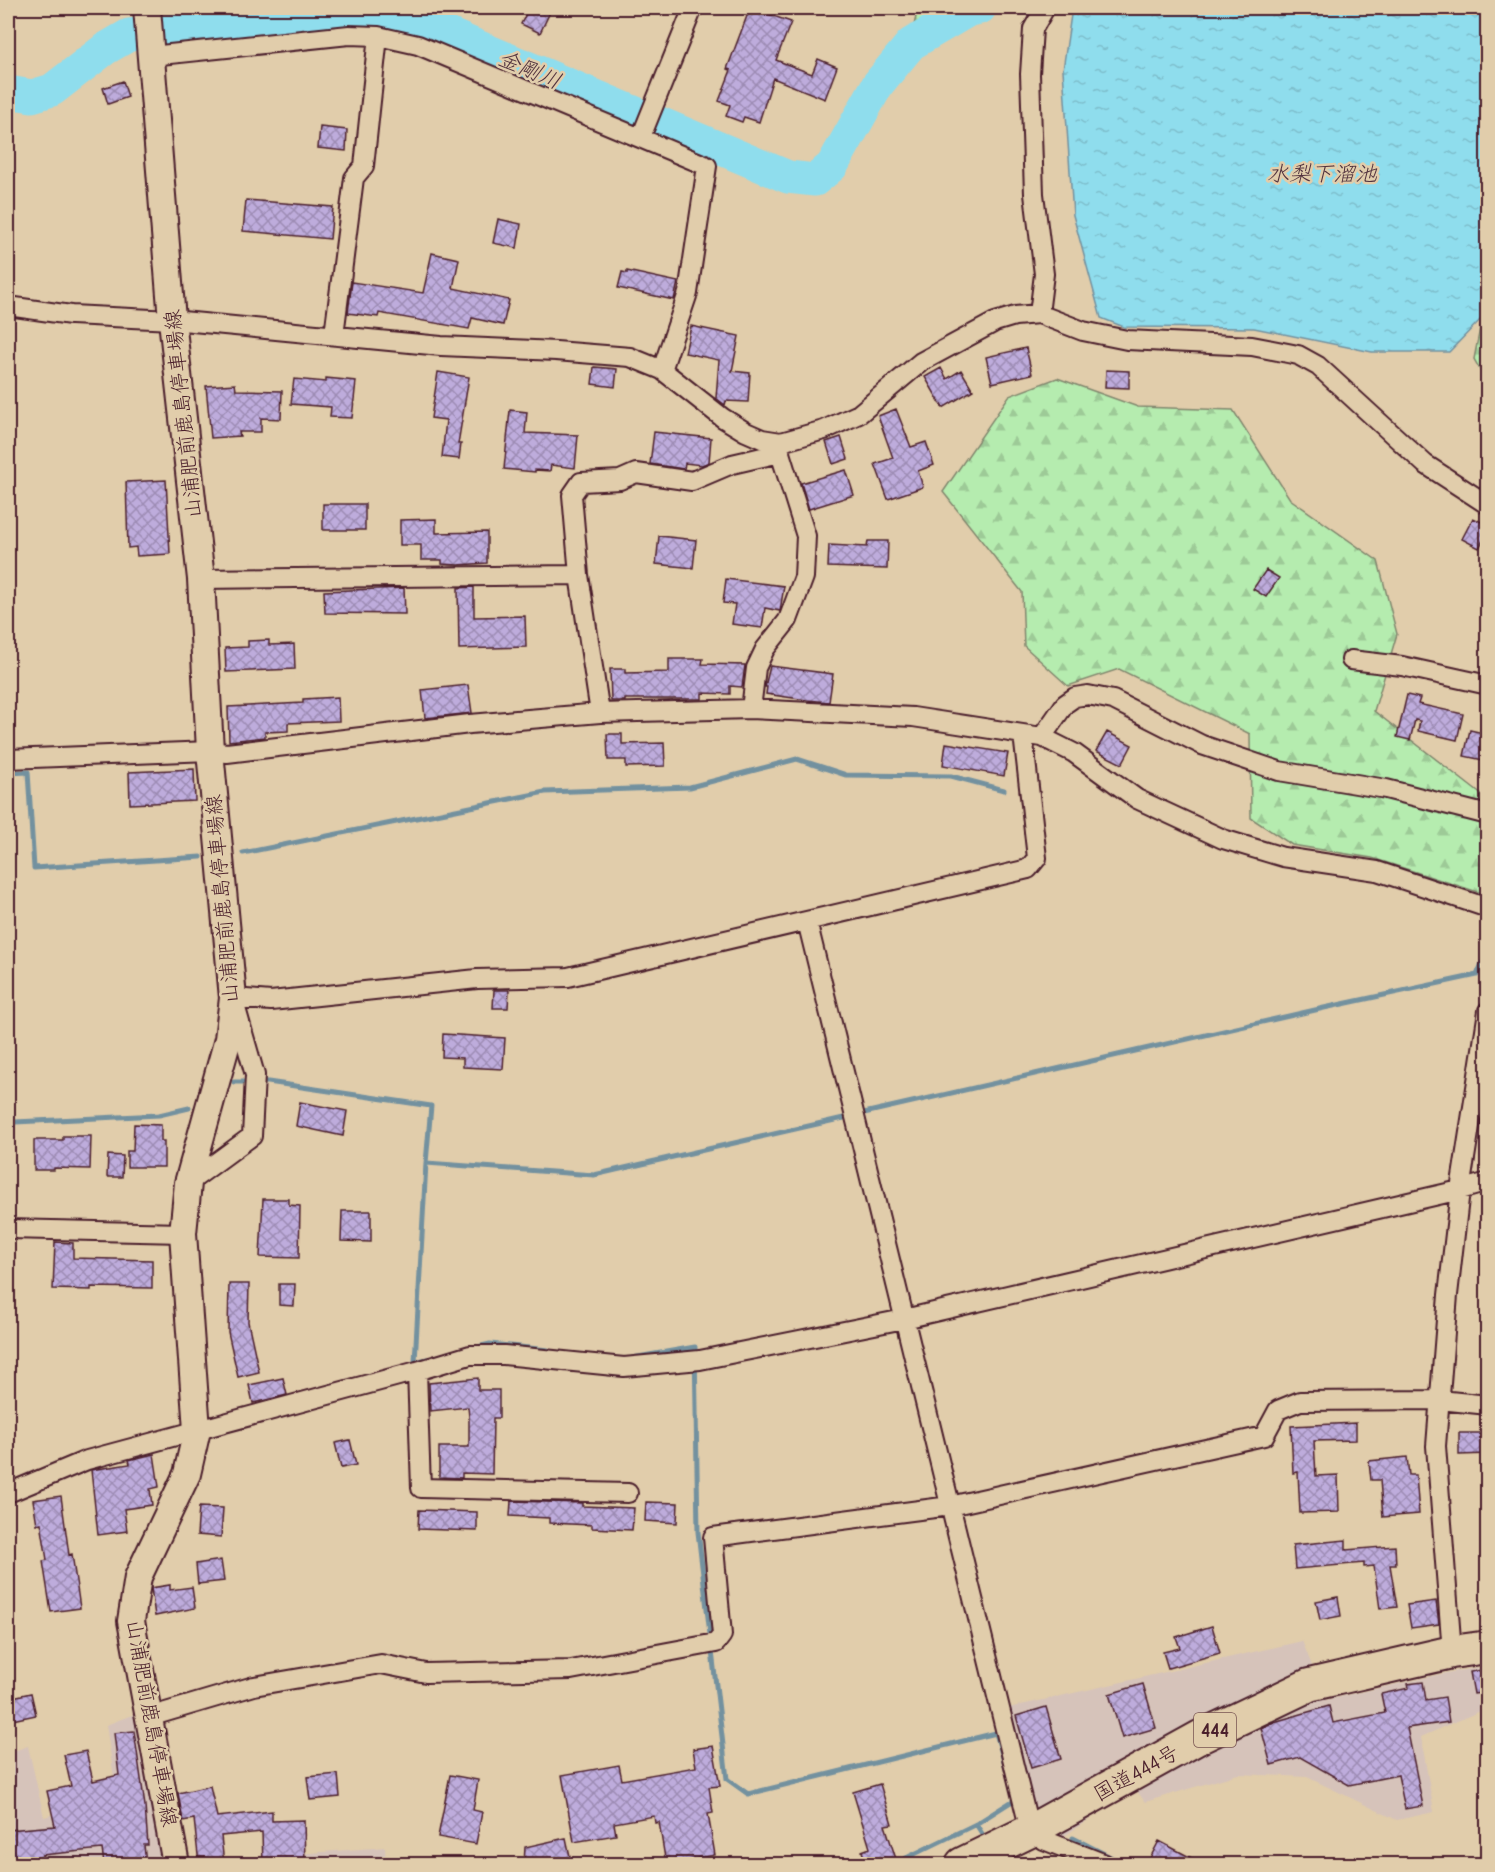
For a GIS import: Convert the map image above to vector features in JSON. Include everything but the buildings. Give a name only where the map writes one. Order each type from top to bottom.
[{"type":"highway","name":"国道444号","points":[[962,1864],[1030,1831],[1200,1737],[1309,1684],[1452,1652],[1488,1647]]},
{"type":"main road","name":"山浦肥前鹿島停車場線","points":[[147,9],[172,320],[201,579],[210,751],[233,998],[228,1040],[188,1183],[183,1233],[197,1430],[187,1474],[138,1577],[131,1621],[176,1864]]},
{"type":"street","points":[[641,136],[693,8]]},
{"type":"street","points":[[1039,314],[1044,274],[1034,194],[1030,74],[1033,30],[1045,8]]},
{"type":"street","points":[[151,56],[349,35],[378,36],[418,45],[641,136],[707,166],[688,293],[662,370]]},
{"type":"street","points":[[334,335],[354,178],[364,166],[378,36]]},
{"type":"street","points":[[8,306],[71,315],[172,320],[441,346],[630,357],[662,370],[723,418],[780,448],[806,536],[804,577],[788,620],[765,650],[756,668],[751,709]]},
{"type":"street","points":[[600,713],[579,575],[572,495],[581,482],[620,480],[636,473],[692,481],[732,464],[780,448],[859,414],[921,362],[994,322],[1015,316],[1039,314],[1083,331],[1127,340],[1252,346],[1298,355],[1318,366],[1425,464],[1488,505]]},
{"type":"street","points":[[201,579],[579,575]]},
{"type":"street","points":[[1351,660],[1402,666],[1488,685]]},
{"type":"street","points":[[1042,737],[1065,704],[1076,697],[1088,695],[1113,700],[1202,745],[1279,771],[1386,789],[1488,815]]},
{"type":"street","points":[[8,759],[210,751],[227,753],[470,724],[600,713],[751,709],[914,717],[1042,737],[1074,753],[1137,799],[1223,839],[1283,856],[1377,871],[1488,908]]},
{"type":"street","points":[[188,1183],[252,1136],[255,1081],[233,998],[271,1001],[477,980],[568,977],[1028,869],[1037,858],[1023,734]]},
{"type":"street","points":[[807,921],[1030,1831],[1044,1840],[1105,1864]]},
{"type":"street","points":[[1452,1652],[1437,1446],[1448,1295],[1460,1190],[1488,1011]]},
{"type":"street","points":[[8,1493],[87,1460],[470,1355],[504,1355],[624,1366],[695,1361],[904,1319],[1488,1182]]},
{"type":"street","points":[[8,1230],[183,1233]]},
{"type":"street","points":[[417,1371],[421,1488],[628,1493]]},
{"type":"street","points":[[148,1717],[254,1686],[381,1664],[426,1673],[571,1670],[710,1644],[722,1635],[713,1537],[950,1506],[1264,1436],[1278,1410],[1300,1401],[1440,1400],[1488,1405]]},
{"type":"shaded area","points":[[1302,1641],[1326,1700],[1487,1666],[1487,1708],[1421,1737],[1434,1812],[1397,1820],[1307,1777],[1238,1774],[1145,1802],[1135,1788],[1044,1850],[1025,1834],[995,1711]]},
{"type":"shaded area","points":[[155,1706],[182,1863],[385,1847],[386,1864],[8,1864],[8,1753],[28,1746],[44,1817],[117,1797],[106,1725]]},
{"type":"green space","points":[[918,8],[958,8],[914,25]]},
{"type":"green space","points":[[1487,292],[1487,382],[1474,359]]},
{"type":"green space","points":[[1057,378],[1138,407],[1233,410],[1290,499],[1378,561],[1397,634],[1374,711],[1487,799],[1487,895],[1372,858],[1292,845],[1251,818],[1250,734],[1119,669],[1068,686],[1024,646],[1022,592],[943,492],[1009,396]]},
{"type":"water","name":"水梨下溜池","points":[[1072,8],[1487,8],[1488,292],[1484,316],[1449,352],[1372,352],[1254,328],[1124,327],[1101,318],[1073,215],[1063,70]]},
{"type":"waterway","name":"金剛川","points":[[8,92],[32,96],[52,90],[105,49],[129,35],[341,15],[384,16],[427,25],[788,177],[815,180],[832,166],[878,84],[911,44],[969,10],[980,8]]},
{"type":"waterway","points":[[243,853],[545,792],[690,787],[797,759],[846,775],[951,776],[1004,790]]},
{"type":"waterway","points":[[8,773],[28,772],[34,868],[201,857]]},
{"type":"waterway","points":[[864,1113],[1477,975],[1488,950]]},
{"type":"waterway","points":[[234,1082],[268,1082],[431,1106],[426,1163],[594,1175],[848,1117]]},
{"type":"waterway","points":[[8,1126],[15,1122],[159,1115],[189,1108]]},
{"type":"waterway","points":[[426,1163],[415,1362],[427,1359]]},
{"type":"waterway","points":[[477,1347],[490,1344],[548,1350]]},
{"type":"waterway","points":[[632,1358],[695,1347],[698,1532],[727,1779],[748,1794],[996,1733],[1006,1768]]},
{"type":"waterway","points":[[894,1864],[976,1824],[1014,1800],[1013,1794]]},
{"type":"waterway","points":[[976,1824],[986,1840]]},
{"type":"waterway","points":[[1073,1838],[1124,1864]]}]
